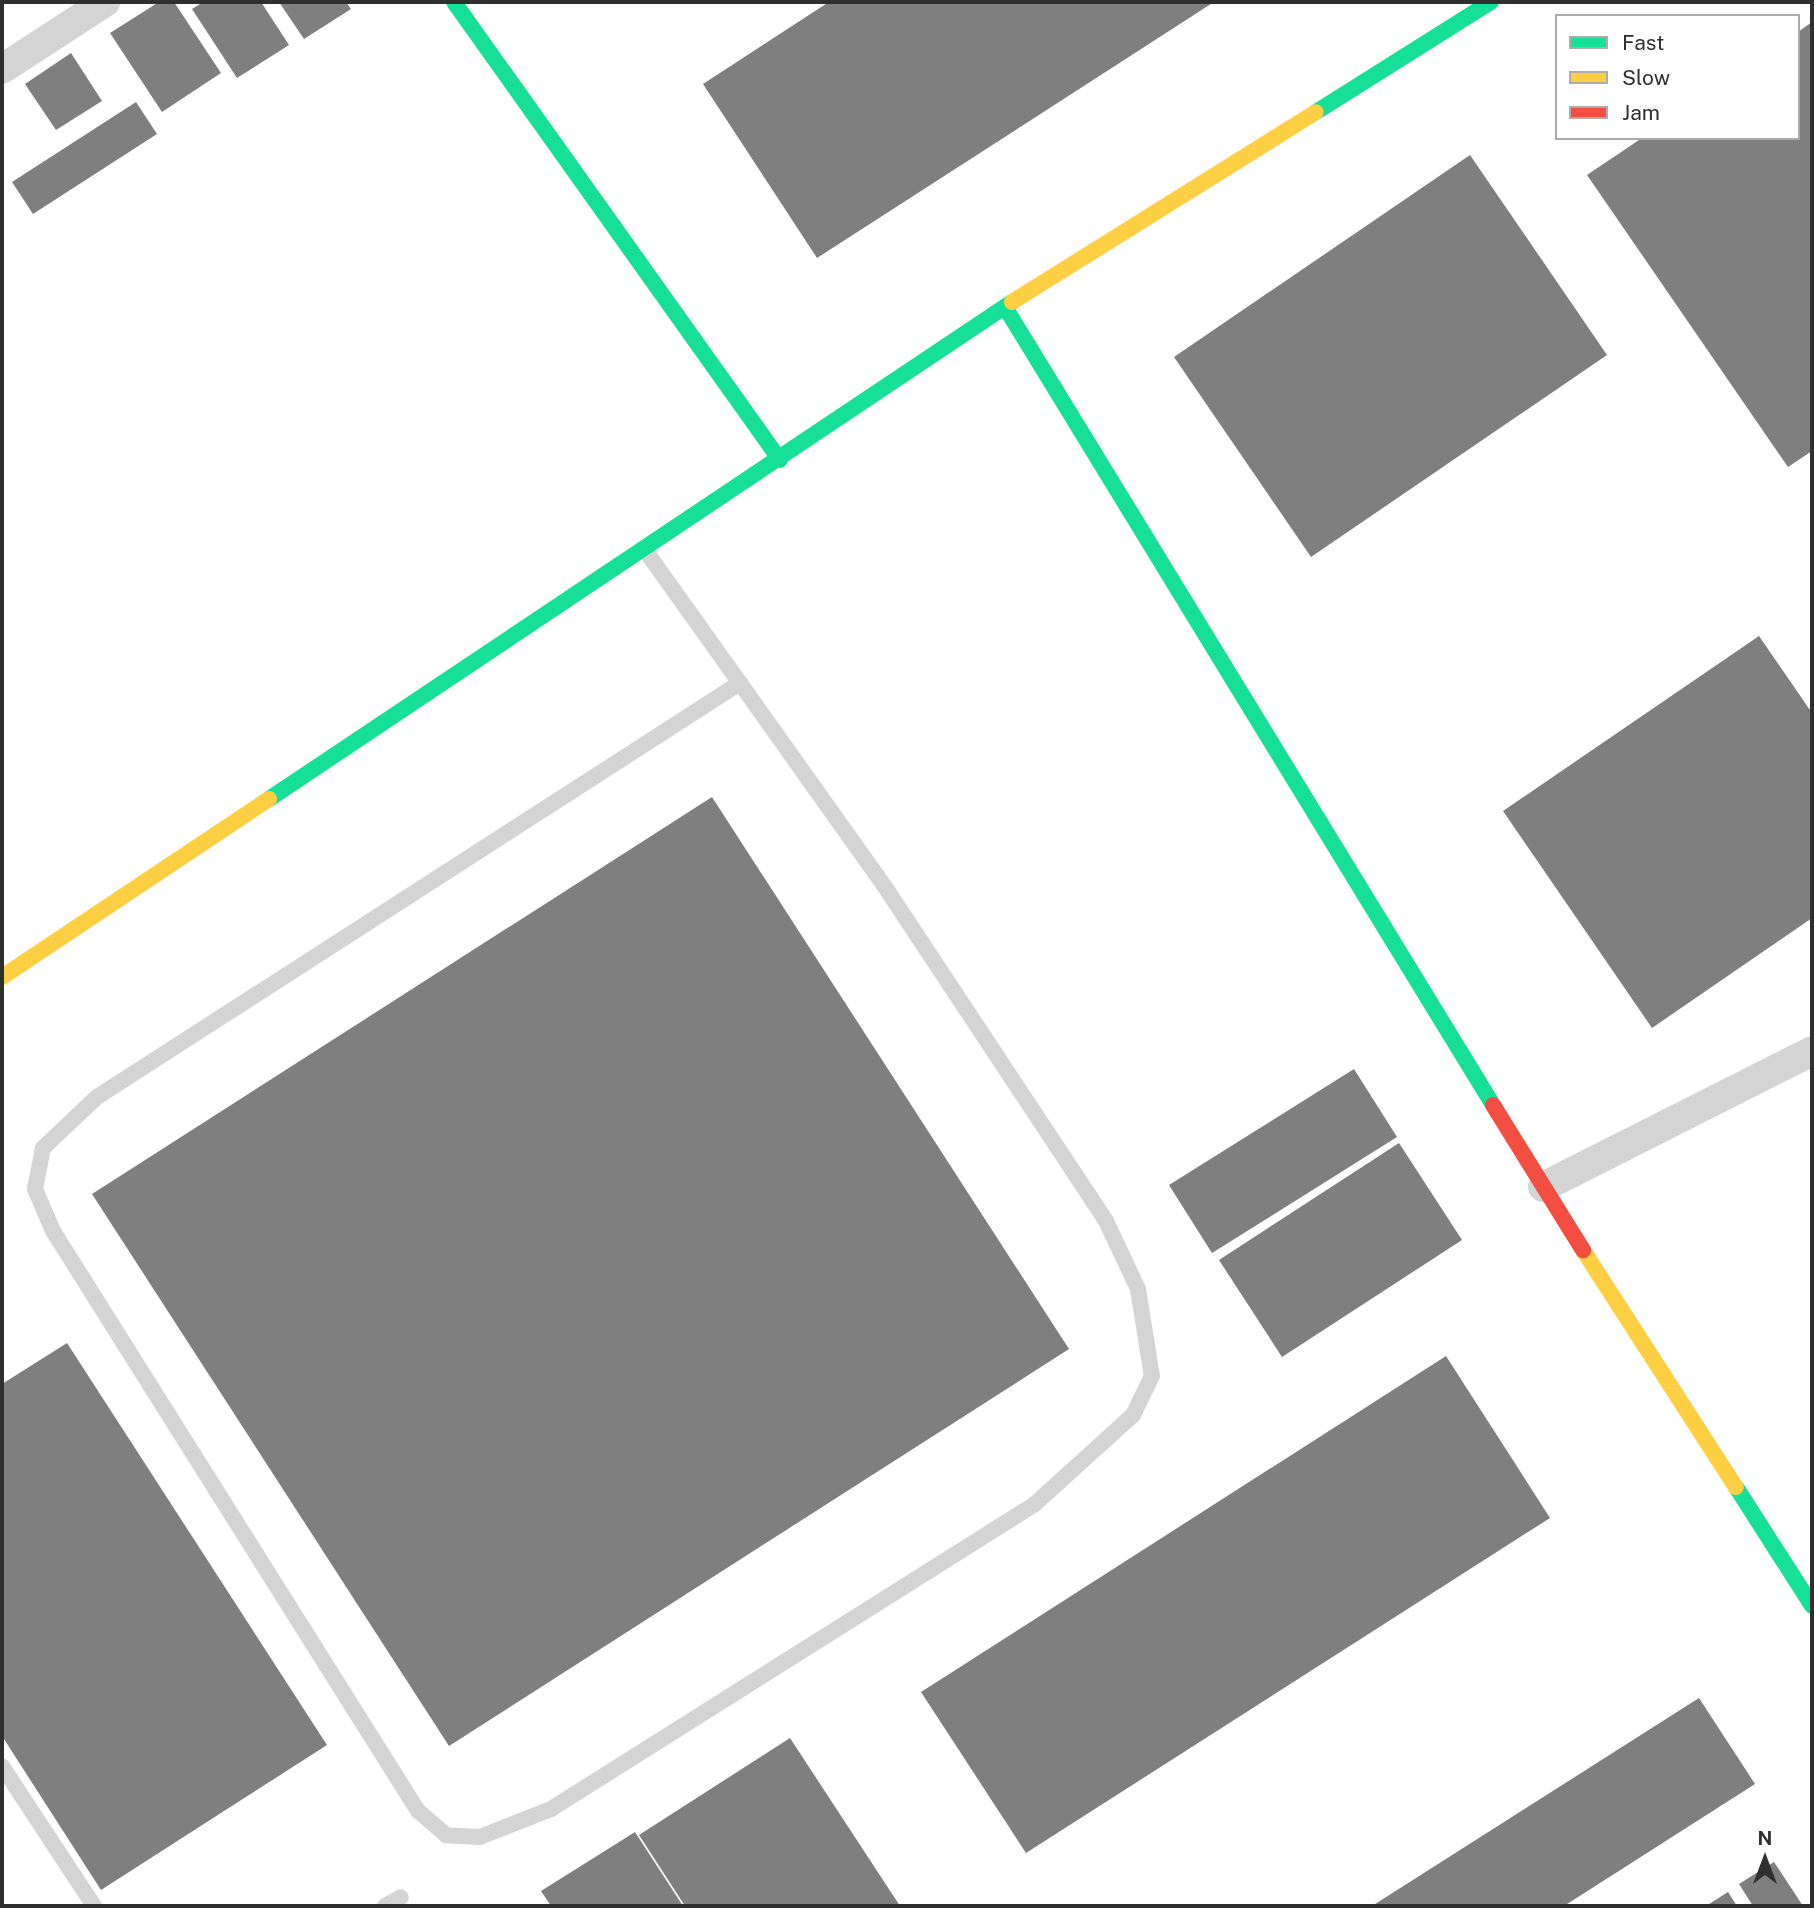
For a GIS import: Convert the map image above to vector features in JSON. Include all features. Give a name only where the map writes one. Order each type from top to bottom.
[{"type":"street","points":[[2,69],[75,10],[105,2]]},
{"type":"street","points":[[454,2],[780,460]]},
{"type":"street","points":[[2,977],[780,460],[1004,307],[1491,2]]},
{"type":"street","points":[[1004,307],[1543,1187],[1812,1606]]},
{"type":"street","points":[[1543,1187],[1812,1051]]},
{"type":"lane","points":[[645,550],[740,683],[889,893],[1106,1221],[1139,1289],[1152,1376],[1133,1415],[1035,1504],[551,1810],[480,1836],[446,1835],[418,1811],[53,1231],[34,1189],[43,1148],[97,1097],[740,683]]},
{"type":"lane","points":[[2,1766],[94,1906]]},
{"type":"lane","points":[[385,1906],[401,1897]]},
{"type":"building","points":[[159,2],[174,2],[221,73],[162,112],[110,33]]},
{"type":"building","points":[[203,2],[261,2],[289,45],[237,78],[192,9]]},
{"type":"building","points":[[279,2],[346,2],[351,9],[304,39]]},
{"type":"building","points":[[829,2],[1214,2],[817,258],[703,84]]},
{"type":"building","points":[[1812,22],[1812,451],[1788,467],[1587,175],[1639,140],[1800,140],[1800,31]]},
{"type":"building","points":[[71,53],[102,101],[56,130],[25,84]]},
{"type":"building","points":[[136,102],[157,134],[33,214],[12,182]]},
{"type":"building","points":[[1470,155],[1607,355],[1311,557],[1174,357]]},
{"type":"building","points":[[1759,636],[1812,713],[1812,918],[1652,1028],[1503,811]]},
{"type":"building","points":[[712,797],[1069,1349],[449,1746],[92,1194]]},
{"type":"building","points":[[1354,1069],[1397,1137],[1212,1253],[1169,1185]]},
{"type":"building","points":[[1399,1143],[1462,1240],[1282,1357],[1219,1260]]},
{"type":"building","points":[[67,1343],[327,1745],[101,1890],[2,1736],[2,1384]]},
{"type":"building","points":[[1446,1356],[1550,1518],[1026,1853],[921,1692]]},
{"type":"building","points":[[1699,1698],[1755,1784],[1564,1906],[1372,1906]]},
{"type":"building","points":[[790,1738],[900,1906],[685,1906],[639,1835]]},
{"type":"building","points":[[635,1832],[683,1906],[551,1906],[541,1891]]},
{"type":"building","points":[[1774,1862],[1803,1906],[1753,1906],[1739,1884]]},
{"type":"building","points":[[1728,1892],[1737,1906],[1706,1906]]},
{"type":"traffic: fast","points":[[454,2],[780,460]]},
{"type":"traffic: fast","points":[[1316,112],[1491,2]]},
{"type":"traffic: fast","points":[[269,799],[1012,302]]},
{"type":"traffic: fast","points":[[1005,307],[1493,1105]]},
{"type":"traffic: fast","points":[[1736,1487],[1812,1606]]},
{"type":"traffic: slow","points":[[1012,302],[1316,112]]},
{"type":"traffic: slow","points":[[2,977],[269,799]]},
{"type":"traffic: slow","points":[[1583,1250],[1736,1487]]},
{"type":"traffic: jam","points":[[1493,1105],[1583,1250]]}]
